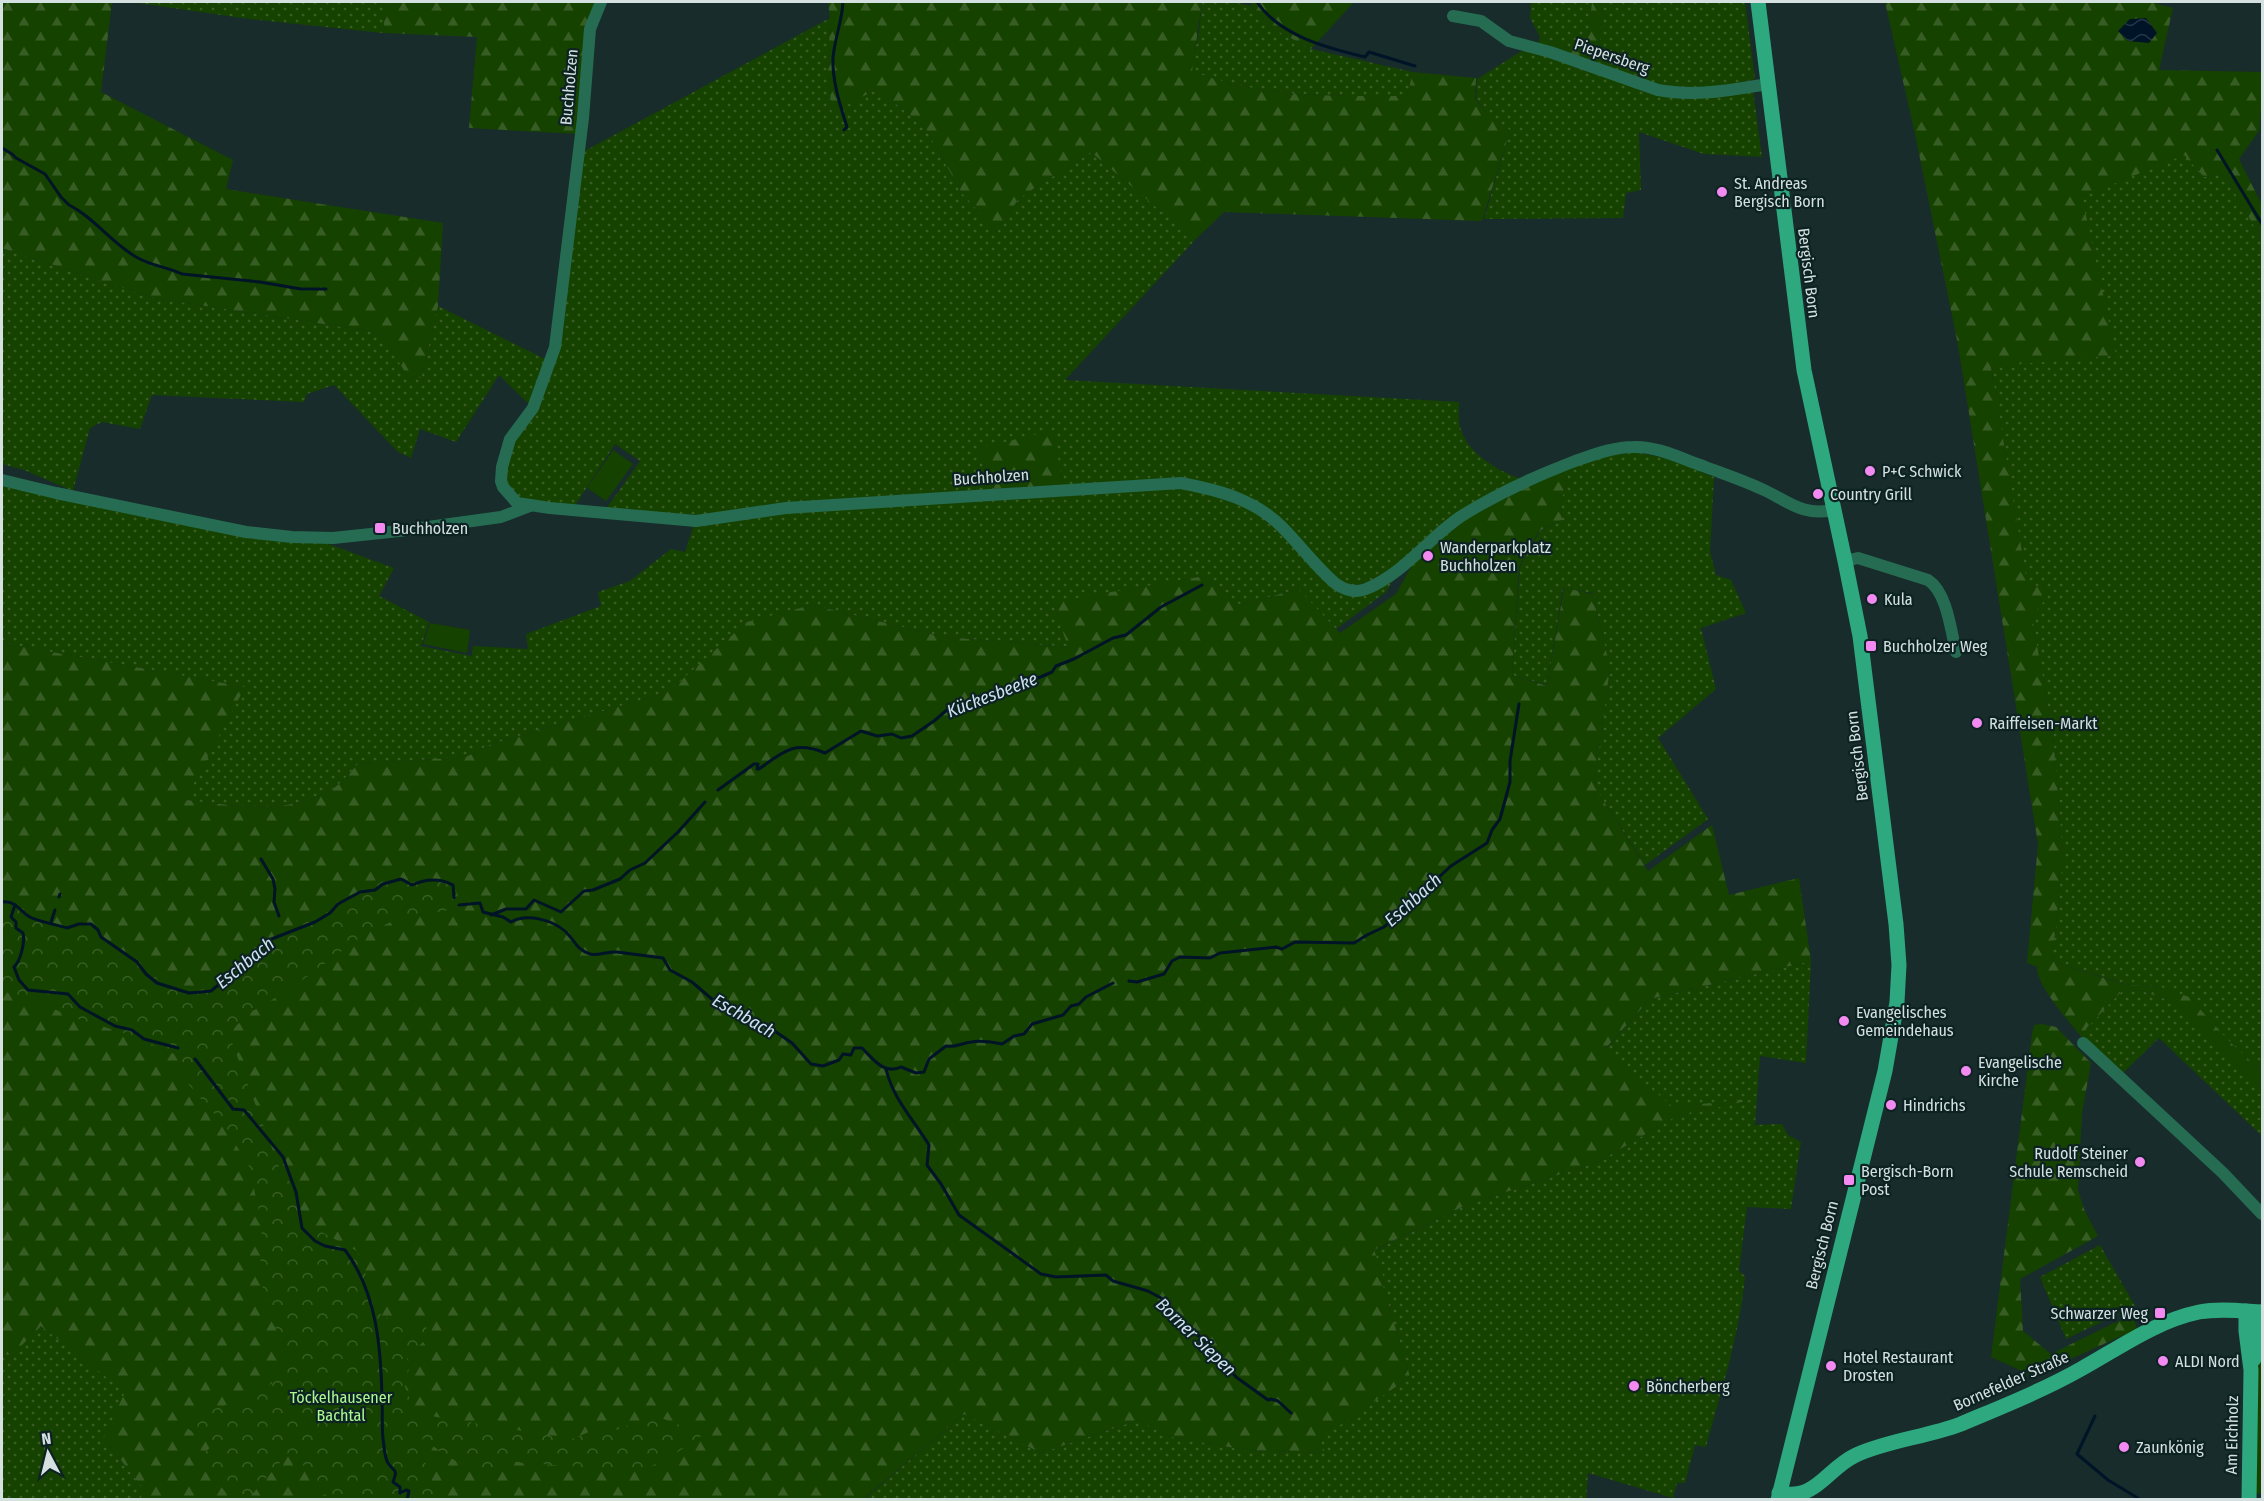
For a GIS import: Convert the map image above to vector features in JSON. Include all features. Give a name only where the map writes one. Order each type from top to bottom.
[{"type":"main road","name":"Bergisch Born","points":[[1758,2],[1804,370],[1845,561],[1867,689],[1895,914],[1899,964],[1898,992],[1885,1071],[1778,1496]]},
{"type":"main road","name":"Bornefelder Straße","points":[[1778,1496],[1798,1496],[1810,1492],[1837,1467],[1857,1455],[1953,1427],[2014,1401],[2080,1370],[2163,1324],[2200,1312],[2221,1310],[2256,1312]]},
{"type":"main road","name":"Am Eichholz","points":[[2249,1500],[2251,1371],[2256,1312]]},
{"type":"street","name":"Buchholzen","points":[[601,2],[590,29],[583,118],[555,347],[533,408],[510,439],[502,467],[501,481],[507,494],[517,503],[696,520],[786,508],[1181,483],[1233,495],[1263,511],[1283,528],[1329,578],[1347,590],[1360,591],[1390,575],[1459,518],[1515,487],[1574,462],[1627,447],[1643,447],[1662,451],[1749,483],[1805,511],[1834,510]]},
{"type":"street","name":"Piepersberg","points":[[1453,16],[1480,21],[1509,41],[1550,52],[1659,90],[1674,93],[1703,93],[1768,84]]},
{"type":"street","name":"Buchholzen","points":[[2,480],[237,531],[292,537],[333,538],[399,531],[501,517],[530,506]]},
{"type":"street","points":[[1845,561],[1858,558],[1928,580],[1936,585],[1942,596],[1956,652]]},
{"type":"street","points":[[2083,1043],[2223,1173],[2262,1214]]},
{"type":"green space","points":[[2,2],[112,2],[101,92],[233,160],[226,189],[443,223],[438,306],[421,378],[408,377],[384,337],[369,331],[154,298],[2,248]]},
{"type":"green space","points":[[131,2],[386,2],[383,33],[249,19]]},
{"type":"green space","points":[[386,2],[598,2],[578,134],[469,128],[477,37],[383,33]]},
{"type":"green space","points":[[828,2],[1202,2],[1192,71],[1218,80],[1271,91],[1352,96],[1407,96],[1413,72],[1476,78],[1475,98],[1489,117],[1510,130],[1482,221],[1224,212],[1195,240],[1091,152],[1019,198],[997,232],[962,193],[925,127],[877,89],[832,113],[828,73],[830,18]]},
{"type":"green space","points":[[1202,2],[1233,2],[1252,6],[1268,26],[1311,49],[1413,72],[1407,96],[1325,95],[1271,91],[1217,80],[1191,71]]},
{"type":"green space","points":[[1249,2],[1354,2],[1311,49],[1268,26]]},
{"type":"green space","points":[[1531,2],[1592,2],[1586,55],[1540,37],[1530,18]]},
{"type":"green space","points":[[1592,2],[1602,2],[1598,66],[1538,44],[1540,37],[1586,55]]},
{"type":"green space","points":[[1602,2],[1745,2],[1755,79],[1719,88],[1657,86],[1598,66]]},
{"type":"green space","points":[[1885,2],[2150,2],[2173,8],[2159,70],[2262,72],[2259,131],[2239,159],[2262,205],[2262,240],[2224,174],[2204,177],[2184,155],[2082,197],[2116,355],[1991,367],[2027,582],[2051,592],[2032,617],[2053,734],[2063,857],[2052,961],[2128,985],[2161,987],[2189,997],[2228,1040],[2262,1072],[2262,1088],[2177,1003],[2139,990],[2121,992],[2080,1035],[2047,992],[2037,967],[2027,963],[2038,844],[1958,345],[1915,134]]},
{"type":"green space","points":[[830,18],[828,73],[832,112],[877,89],[925,127],[962,193],[997,232],[1019,198],[1091,152],[1195,240],[1065,380],[1459,402],[1459,423],[1468,444],[1493,466],[1521,479],[1372,581],[1353,586],[1337,580],[1273,512],[1216,487],[1062,485],[1054,431],[976,449],[994,490],[710,516],[606,509],[640,461],[615,444],[574,507],[522,501],[506,486],[505,460],[544,386],[581,153]]},
{"type":"green space","points":[[1525,49],[1657,93],[1753,90],[1762,157],[1704,154],[1639,132],[1641,190],[1626,193],[1623,218],[1484,219],[1510,130],[1489,117],[1476,98],[1477,79]]},
{"type":"green space","points":[[2184,154],[2204,177],[2224,174],[2262,240],[2262,1072],[2228,1040],[2161,987],[2128,985],[2052,961],[2063,857],[2053,734],[1991,366],[2115,355],[2081,197]]},
{"type":"green space","points":[[2,248],[154,298],[369,331],[384,337],[408,377],[421,378],[438,306],[549,361],[531,406],[499,375],[456,442],[420,429],[411,458],[398,452],[334,385],[307,394],[304,402],[152,395],[140,429],[102,422],[90,428],[73,491],[24,470],[2,464]]},
{"type":"green space","points":[[1054,430],[1062,485],[994,489],[976,449]]},
{"type":"green space","points":[[613,450],[633,464],[606,501],[587,488]]},
{"type":"green space","points":[[1634,452],[1666,458],[1714,477],[1710,552],[1716,575],[1731,580],[1746,613],[1701,628],[1716,689],[1658,738],[1708,819],[1645,865],[1594,786],[1610,669],[1593,593],[1563,588],[1547,685],[1512,675],[1520,567],[1540,531],[1562,520],[1561,503],[1570,468],[1612,455]]},
{"type":"green space","points":[[1570,468],[1561,502],[1562,520],[1539,531],[1519,567],[1512,675],[1547,686],[1564,588],[1593,594],[1610,668],[1594,786],[1648,871],[1712,825],[1729,895],[1799,878],[1811,961],[1650,999],[1605,1049],[1673,1107],[1758,1098],[1673,1118],[1598,1162],[1466,1205],[1374,1250],[1386,1284],[1383,1286],[1410,1377],[1320,1439],[1325,1453],[1246,1450],[1172,1437],[1138,1420],[1041,1453],[964,1414],[863,1499],[140,1499],[145,1491],[104,1438],[125,1392],[41,1326],[13,1354],[2,1355],[2,643],[245,687],[185,800],[240,806],[278,806],[314,798],[331,790],[358,764],[466,757],[489,745],[668,692],[747,622],[812,605],[943,637],[1068,647],[1053,602],[1205,576],[1240,605],[1298,589],[1340,633],[1396,594],[1412,565],[1460,521],[1515,488]]},
{"type":"green space","points":[[2,484],[323,542],[394,568],[379,596],[429,622],[421,646],[472,656],[473,646],[528,649],[526,634],[601,606],[598,592],[630,581],[671,549],[685,552],[694,525],[771,514],[1182,487],[1211,493],[1262,515],[1340,592],[1395,576],[1386,592],[1336,629],[1298,589],[1240,605],[1205,576],[1053,603],[1069,647],[943,637],[812,605],[747,623],[668,692],[489,745],[466,757],[358,764],[331,790],[296,803],[278,806],[240,806],[184,800],[244,687],[2,643]]},
{"type":"green space","points":[[430,623],[470,630],[467,653],[423,644]]},
{"type":"green space","name":"Töckelhausener Bachtal","points":[[403,878],[412,883],[417,880],[444,879],[455,888],[459,905],[462,907],[391,922],[362,936],[289,990],[249,1013],[230,1032],[281,1172],[299,1194],[299,1228],[316,1229],[357,1251],[382,1317],[425,1323],[429,1336],[407,1358],[409,1368],[405,1387],[414,1410],[425,1415],[572,1439],[589,1432],[608,1433],[649,1417],[661,1418],[704,1434],[668,1459],[639,1471],[511,1462],[486,1468],[474,1467],[453,1459],[423,1438],[423,1455],[435,1500],[331,1499],[328,1493],[317,1498],[302,1462],[291,1450],[248,1499],[232,1499],[197,1460],[213,1445],[179,1423],[255,1394],[280,1376],[287,1364],[263,1288],[260,1270],[262,1225],[249,1166],[223,1124],[182,1077],[179,1056],[130,1035],[72,1017],[36,1001],[2,991],[2,901],[19,904],[27,913],[68,928],[89,924],[94,926],[109,946],[130,954],[155,978],[194,993],[237,973],[249,954],[276,935],[322,915],[334,904],[364,889],[372,888],[381,882]]},
{"type":"green space","points":[[1811,961],[1806,1063],[1760,1056],[1755,1125],[1782,1124],[1788,1135],[1801,1142],[1791,1209],[1747,1207],[1739,1271],[1745,1276],[1743,1298],[1729,1362],[1706,1447],[1695,1445],[1685,1483],[1677,1483],[1673,1498],[1588,1473],[1586,1500],[863,1500],[964,1414],[1041,1453],[1138,1420],[1172,1437],[1246,1450],[1324,1453],[1319,1439],[1410,1377],[1383,1286],[1386,1284],[1373,1251],[1466,1205],[1598,1162],[1673,1118],[1752,1099],[1673,1107],[1605,1050],[1650,999]]},
{"type":"green space","points":[[2139,990],[2177,1003],[2262,1088],[2262,1136],[2159,1038],[2122,1074],[2080,1035],[2121,992]]},
{"type":"green space","points":[[2034,1025],[2056,1027],[2091,1063],[2082,1113],[2078,1190],[2084,1209],[2098,1236],[2020,1279],[2023,1331],[2051,1354],[2133,1316],[2137,1329],[2033,1376],[1991,1357],[2032,1034]]},
{"type":"green space","points":[[2100,1245],[2135,1306],[2066,1339],[2040,1277]]},
{"type":"green space","points":[[41,1326],[126,1392],[104,1438],[145,1491],[140,1499],[2,1499],[2,1355],[13,1353]]},
{"type":"green space","points":[[2262,1335],[2262,1494],[2254,1493],[2257,1370]]},
{"type":"water","points":[[2146,18],[2157,33],[2149,43],[2128,41],[2118,31],[2130,19]]},
{"type":"waterway","points":[[843,2],[833,66],[837,93],[847,127],[844,130]]},
{"type":"waterway","points":[[1257,2],[1278,24],[1305,39],[1365,57],[1369,52],[1415,66]]},
{"type":"waterway","points":[[2,148],[45,174],[69,205],[87,217],[129,253],[143,261],[182,274],[260,282],[301,289],[326,289]]},
{"type":"waterway","points":[[2217,150],[2262,224]]},
{"type":"waterway","name":"Kückesbeeke","points":[[718,790],[754,764],[758,764],[757,769],[759,769],[789,750],[805,748],[825,753],[861,731],[877,736],[892,734],[901,738],[912,736],[948,709],[961,707],[974,698],[1022,685],[1052,672],[1056,666],[1113,638],[1126,635],[1161,607],[1202,585]]},
{"type":"waterway","name":"Eschbach","points":[[1129,981],[1137,982],[1164,974],[1172,961],[1180,957],[1210,958],[1220,953],[1276,947],[1282,949],[1295,942],[1354,943],[1384,927],[1451,866],[1487,843],[1500,819],[1510,782],[1510,761],[1519,704]]},
{"type":"waterway","name":"Kückesbeeke","points":[[491,915],[506,909],[526,909],[534,900],[561,912],[584,891],[593,890],[620,879],[630,870],[645,863],[705,802]]},
{"type":"waterway","points":[[261,859],[273,879],[274,902],[279,916]]},
{"type":"waterway","name":"Eschbach","points":[[2,902],[14,904],[33,918],[67,928],[79,924],[91,924],[98,930],[101,937],[137,962],[157,983],[189,993],[211,991],[222,982],[238,975],[248,960],[269,940],[315,922],[330,913],[338,904],[360,892],[375,890],[383,884],[401,879],[412,885],[422,881],[438,880],[453,885],[454,898]]},
{"type":"waterway","name":"Eschbach","points":[[459,905],[480,903],[483,912],[503,917],[511,922],[525,918],[547,921],[566,932],[586,953],[617,952],[663,958],[670,970],[692,982],[713,1000],[721,1000],[756,1022],[766,1025],[792,1043],[811,1064],[823,1066],[839,1060],[843,1054],[851,1055],[854,1048],[862,1048],[875,1061],[889,1069],[901,1067],[916,1073],[924,1072],[929,1059],[946,1046],[979,1041],[1002,1044],[1014,1036],[1024,1034],[1032,1024],[1063,1015],[1071,1006],[1079,1004],[1086,997],[1113,983]]},
{"type":"waterway","points":[[15,905],[11,917],[16,922],[16,928],[23,933],[23,941],[20,956],[14,967],[19,980],[28,990],[68,994],[80,1007],[115,1026],[132,1030],[144,1039],[178,1048]]},
{"type":"waterway","points":[[51,922],[55,910]]},
{"type":"waterway","points":[[195,1059],[233,1109],[244,1110],[283,1157],[296,1192],[302,1228],[315,1241],[325,1246],[345,1250],[356,1267],[371,1303],[378,1341],[385,1455],[395,1471],[393,1482],[400,1487],[400,1493],[409,1491],[407,1500]]},
{"type":"waterway","name":"Borner Siepen","points":[[886,1069],[899,1100],[929,1145],[927,1165],[959,1215],[1041,1274],[1056,1277],[1106,1275],[1113,1281],[1148,1291],[1161,1298],[1236,1377],[1268,1400],[1278,1401],[1291,1413]]},
{"type":"waterway","points":[[2095,1416],[2077,1454],[2108,1480],[2141,1500]]},
{"type":"place","name":"St. Andreas Bergisch Born","points":[[1722,192]]},
{"type":"place","name":"P+C Schwick","points":[[1870,471]]},
{"type":"place","name":"Country Grill","points":[[1818,494]]},
{"type":"place","name":"Buchholzen","points":[[380,528]]},
{"type":"place","name":"Wanderparkplatz Buchholzen","points":[[1428,556]]},
{"type":"place","name":"Kula","points":[[1872,599]]},
{"type":"place","name":"Buchholzer Weg","points":[[1871,646]]},
{"type":"place","name":"Raiffeisen-Markt","points":[[1977,723]]},
{"type":"place","name":"Evangelisches Gemeindehaus","points":[[1844,1021]]},
{"type":"place","name":"Evangelische Kirche","points":[[1966,1071]]},
{"type":"place","name":"Hindrichs","points":[[1891,1105]]},
{"type":"place","name":"Rudolf Steiner Schule Remscheid","points":[[2140,1162]]},
{"type":"place","name":"Bergisch-Born Post","points":[[1849,1180]]},
{"type":"place","name":"Schwarzer Weg","points":[[2160,1313]]},
{"type":"place","name":"ALDI Nord","points":[[2163,1361]]},
{"type":"place","name":"Hotel Restaurant Drosten","points":[[1831,1366]]},
{"type":"place","name":"Böncherberg","points":[[1634,1386]]},
{"type":"place","name":"Zaunkönig","points":[[2124,1447]]}]
